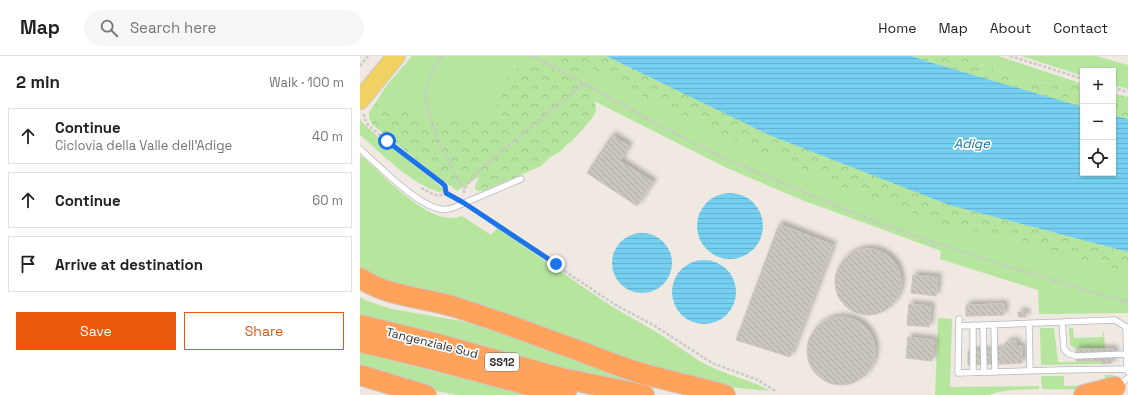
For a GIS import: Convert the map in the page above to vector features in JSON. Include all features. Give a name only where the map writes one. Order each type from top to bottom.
[{"type":"highway","points":[[360,278],[387,291],[453,307],[628,369],[660,379],[725,395]]},
{"type":"highway","points":[[360,290],[388,302],[498,322]]},
{"type":"highway","name":"Tangenziale Sud","points":[[360,325],[434,343],[558,377],[644,395]]},
{"type":"highway","name":"Tangenziale Sud","points":[[360,342],[431,359],[566,395]]},
{"type":"highway","points":[[360,376],[426,395]]},
{"type":"highway","points":[[1084,395],[1121,382]]},
{"type":"main road","points":[[360,84],[380,56]]},
{"type":"main road","points":[[362,105],[396,56]]},
{"type":"lane","points":[[360,149],[409,192],[426,204],[441,210],[447,210],[521,179]]},
{"type":"lane","points":[[959,319],[958,373],[1058,370],[1127,371],[1127,327],[1115,320],[959,326]]},
{"type":"lane","points":[[1062,322],[1064,349],[1069,354],[1076,356],[1126,354]]},
{"type":"lane","points":[[1029,323],[1030,371]]},
{"type":"lane","points":[[973,325],[973,372]]},
{"type":"lane","points":[[983,325],[984,372]]},
{"type":"lane","points":[[994,325],[995,372]]},
{"type":"lane","points":[[360,376],[378,387]]},
{"type":"path","points":[[360,66],[368,56]]},
{"type":"path","points":[[443,56],[436,63],[426,90],[426,102],[433,128],[458,180],[464,189],[481,168],[584,84]]},
{"type":"path","points":[[531,56],[725,159],[871,220],[948,247],[1068,285],[1128,302]]},
{"type":"path","points":[[1010,56],[1080,78]]},
{"type":"path","points":[[1116,89],[1128,92]]},
{"type":"path","points":[[362,105],[364,118],[368,125],[442,183],[445,186],[446,193]]},
{"type":"path","points":[[418,186],[438,196],[446,193]]},
{"type":"path","points":[[446,193],[464,203],[614,304],[655,326],[712,363],[758,380],[775,391]]},
{"type":"green space","points":[[412,56],[606,56],[769,135],[949,205],[1128,252],[1128,313],[1039,314],[1038,290],[940,259],[941,251],[802,200],[727,168],[594,101],[457,191],[373,125],[369,118],[369,113],[387,85]]},
{"type":"green space","points":[[542,56],[606,56],[769,135],[949,205],[1128,253],[1128,273],[1040,247],[1028,242],[1006,239],[977,231],[956,229],[935,222],[887,202],[860,194],[745,145],[636,92],[588,66],[588,70],[583,75],[571,71]]},
{"type":"green space","points":[[912,56],[963,56],[967,59],[1026,82],[1035,83],[1062,81],[1080,84],[1080,106]]},
{"type":"green space","points":[[963,56],[998,56],[1080,83],[1080,85],[1026,82],[967,59]]},
{"type":"green space","points":[[1021,56],[1096,56],[1128,65],[1128,89],[1116,86],[1116,68],[1080,68],[1080,75]]},
{"type":"green space","points":[[534,60],[582,87],[595,102],[595,113],[571,142],[561,151],[549,158],[541,166],[483,191],[478,191],[475,189],[480,175],[468,174],[449,185],[373,125],[370,119],[369,114],[375,104],[392,109],[406,110],[424,123],[436,123],[443,118],[467,123],[484,118],[491,115],[496,108],[498,91],[513,71],[528,61]]},
{"type":"green space","points":[[1116,94],[1128,97],[1128,119],[1116,116]]},
{"type":"green space","points":[[360,119],[377,136],[439,185],[443,191],[439,192],[428,188],[407,175],[387,159],[360,135]]},
{"type":"green space","points":[[360,155],[416,204],[429,212],[441,217],[456,218],[462,216],[491,235],[497,228],[611,306],[658,333],[701,362],[720,371],[759,385],[770,391],[729,387],[661,372],[521,319],[403,290],[360,269]]},
{"type":"green space","points":[[360,297],[392,309],[461,321],[501,332],[655,385],[654,388],[649,388],[588,375],[360,315]]},
{"type":"green space","points":[[938,318],[952,319],[950,387],[1039,386],[1039,389],[1012,390],[989,395],[935,395]]},
{"type":"green space","points":[[1040,328],[1054,328],[1058,362],[1102,361],[1102,364],[1041,365]]},
{"type":"green space","points":[[1069,328],[1073,328],[1074,338],[1103,337],[1104,332],[1105,349],[1076,349],[1070,345]]},
{"type":"green space","points":[[360,353],[530,395],[458,395],[430,390],[360,369]]},
{"type":"green space","points":[[1105,375],[1113,375],[1116,378],[1116,381],[1110,385],[1102,387],[1042,389],[1041,376],[1064,376],[1064,386],[1104,385]]},
{"type":"water","name":"Adige","points":[[606,56],[912,56],[1080,106],[1080,176],[1116,176],[1116,116],[1128,119],[1128,252],[949,205],[769,135]]},
{"type":"water","points":[[724,193],[736,193],[748,198],[758,208],[763,220],[761,239],[748,254],[736,259],[724,259],[712,254],[702,244],[697,232],[697,220],[702,208],[712,198]]},
{"type":"water","points":[[642,233],[658,238],[663,242],[667,247],[672,263],[667,279],[663,284],[658,288],[642,293],[626,288],[621,284],[617,279],[612,263],[617,247],[621,242],[626,238]]},
{"type":"water","points":[[698,260],[710,260],[727,269],[734,280],[736,292],[734,304],[727,315],[710,324],[698,324],[686,319],[677,310],[672,298],[672,286],[677,274],[686,265]]},
{"type":"building","points":[[612,135],[629,146],[620,161],[653,182],[637,206],[587,173]]},
{"type":"building","points":[[779,224],[833,245],[790,357],[736,340]]},
{"type":"building","points":[[868,249],[881,251],[896,264],[899,269],[901,282],[899,295],[886,310],[881,313],[868,315],[855,313],[840,300],[837,295],[835,282],[837,269],[850,254],[855,251]]},
{"type":"building","points":[[913,275],[938,277],[936,296],[911,293]]},
{"type":"building","points":[[909,304],[931,306],[929,327],[907,325]]},
{"type":"building","points":[[1004,304],[1004,315],[966,316],[966,305]]},
{"type":"building","points":[[1018,312],[1026,312],[1026,317],[1018,317]]},
{"type":"building","points":[[841,317],[854,320],[865,327],[872,338],[875,351],[872,364],[865,375],[854,382],[841,385],[828,382],[817,375],[810,364],[807,351],[810,338],[817,327],[828,320]]},
{"type":"building","points":[[908,337],[934,340],[932,361],[906,358]]},
{"type":"building","points":[[1016,341],[1016,346],[1022,346],[1022,363],[1001,364],[1001,347],[1006,347],[1006,342]]},
{"type":"building","points":[[1076,349],[1114,349],[1114,360],[1112,363],[1102,364],[1102,361],[1076,361]]},
{"type":"building","points":[[1001,350],[1001,364],[968,365],[968,351]]},
{"type":"route","points":[[387,141],[442,183],[445,186],[446,193],[464,203],[556,264]]}]
